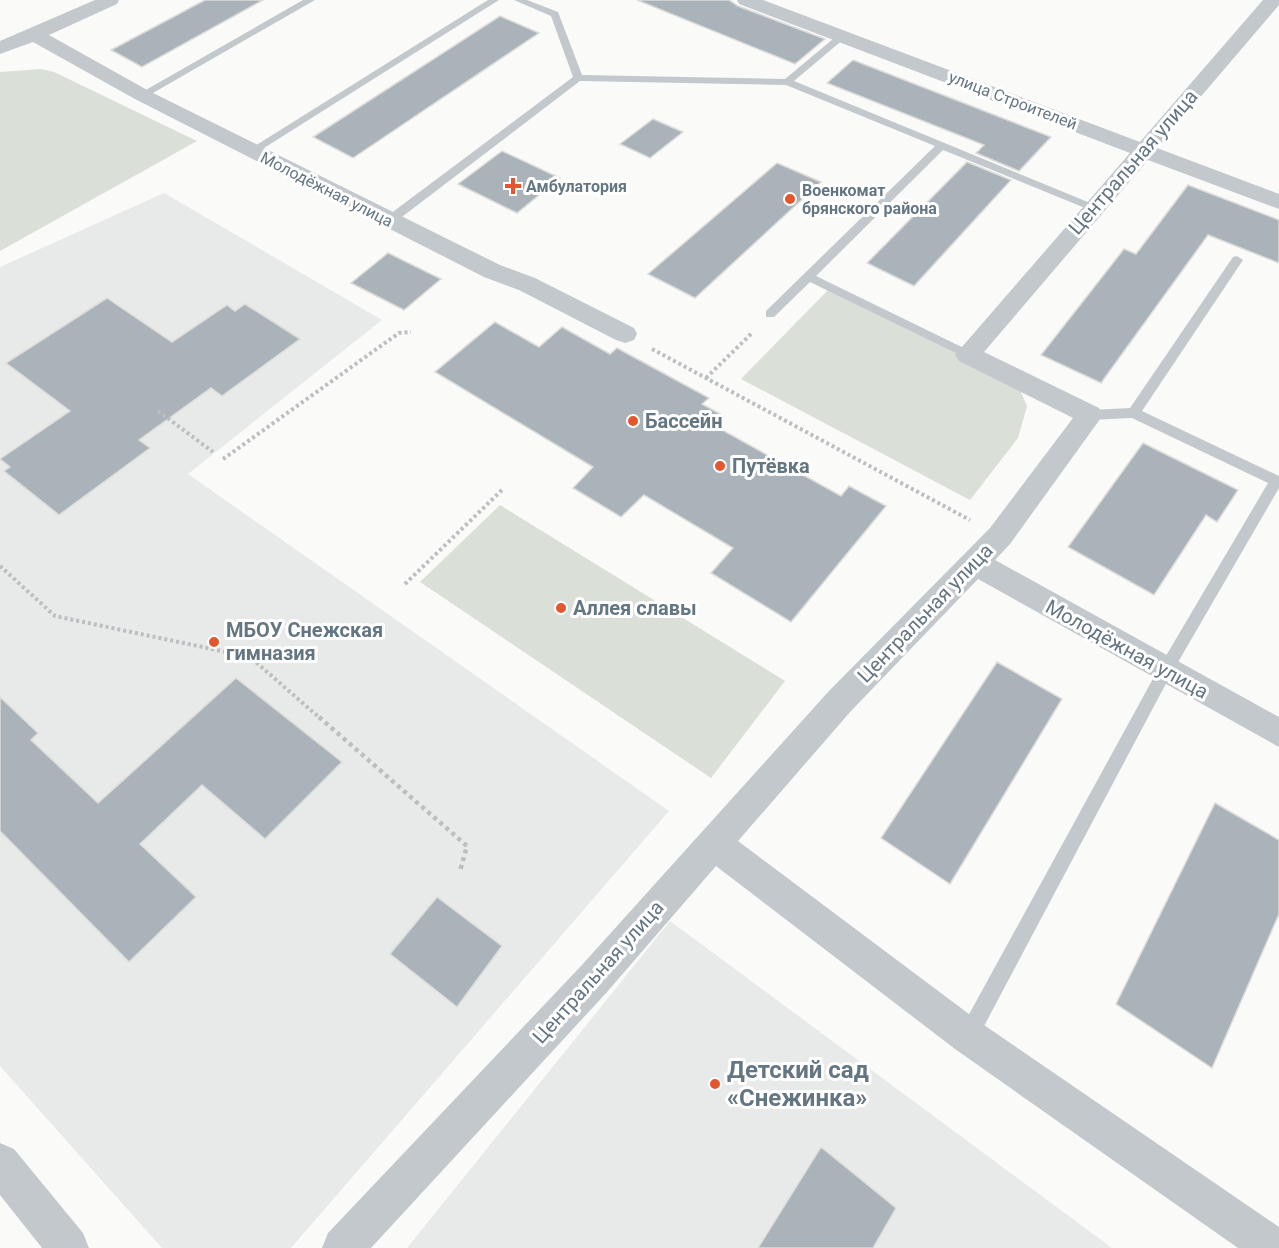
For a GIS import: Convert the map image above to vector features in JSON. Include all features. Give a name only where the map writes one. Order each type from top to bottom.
[{"type":"street","points":[[0,48],[110,0]]},
{"type":"street","name":"улица Строителей","points":[[746,0],[1279,202]]},
{"type":"street","name":"Центральная улица","points":[[968,355],[1273,0]]},
{"type":"street","name":"Молодёжная улица","points":[[34,35],[142,95],[252,151],[492,271],[527,284],[625,334]]},
{"type":"street","points":[[968,355],[1090,415]]},
{"type":"street","name":"Центральная улица","points":[[343,1248],[594,979],[840,701],[1000,536],[1090,415]]},
{"type":"street","name":"Молодёжная улица","points":[[975,563],[1279,733]]},
{"type":"street","points":[[714,844],[968,1036],[1274,1248]]},
{"type":"street","points":[[0,1163],[68,1248]]},
{"type":"lane","points":[[142,95],[310,0]]},
{"type":"lane","points":[[252,151],[494,0]]},
{"type":"lane","points":[[519,0],[555,14],[578,78]]},
{"type":"lane","points":[[787,82],[842,36]]},
{"type":"lane","points":[[390,220],[578,78],[787,82],[1094,207]]},
{"type":"lane","points":[[770,314],[942,145]]},
{"type":"lane","points":[[1134,413],[1237,260]]},
{"type":"lane","points":[[809,277],[968,355]]},
{"type":"lane","points":[[968,1036],[1165,671],[1277,481],[1134,413],[1090,415]]},
{"type":"path","points":[[705,378],[770,314]]},
{"type":"path","points":[[223,459],[399,333],[411,332]]},
{"type":"path","points":[[625,334],[1000,536]]},
{"type":"path","points":[[158,411],[213,452]]},
{"type":"path","points":[[405,584],[504,488]]},
{"type":"path","points":[[0,566],[55,616],[250,657],[467,846],[460,871]]},
{"type":"shaded area","points":[[41,69],[54,72],[197,141],[0,251],[0,72]]},
{"type":"shaded area","name":"МБОУ Снежская гимназия","points":[[164,193],[382,320],[188,474],[669,811],[291,1248],[162,1248],[0,1066],[0,267]]},
{"type":"shaded area","points":[[828,290],[1017,383],[1027,406],[1018,438],[970,500],[741,379]]},
{"type":"shaded area","points":[[500,505],[785,681],[711,778],[420,582]]},
{"type":"shaded area","name":"Детский сад «Снежинка»","points":[[670,921],[1112,1248],[407,1248]]},
{"type":"building","points":[[205,0],[263,0],[142,67],[111,50]]},
{"type":"building","points":[[637,0],[729,0],[738,6],[825,39],[795,64]]},
{"type":"building","points":[[500,16],[539,33],[353,158],[313,137]]},
{"type":"building","points":[[853,60],[1051,137],[1019,171],[976,153],[984,145],[827,83]]},
{"type":"building","points":[[653,119],[683,132],[650,158],[620,144]]},
{"type":"building","points":[[502,151],[560,178],[517,213],[458,184]]},
{"type":"building","points":[[967,162],[1011,180],[914,286],[867,263]]},
{"type":"building","points":[[777,163],[821,182],[695,298],[648,274]]},
{"type":"building","points":[[1188,185],[1279,220],[1279,263],[1208,235],[1101,383],[1041,355],[1124,249],[1136,254]]},
{"type":"building","points":[[388,253],[441,279],[404,310],[351,283]]},
{"type":"building","points":[[107,298],[172,342],[227,305],[235,311],[245,304],[300,339],[222,396],[211,388],[139,440],[150,448],[59,515],[4,471],[10,467],[0,459],[70,411],[6,363]]},
{"type":"building","points":[[495,322],[539,347],[562,327],[610,354],[617,348],[709,398],[702,404],[724,416],[715,426],[841,496],[849,486],[886,506],[791,622],[711,573],[733,548],[644,495],[621,517],[573,488],[593,467],[435,372]]},
{"type":"building","points":[[1143,443],[1238,490],[1217,522],[1206,515],[1154,595],[1068,547]]},
{"type":"building","points":[[997,662],[1062,699],[950,884],[881,838]]},
{"type":"building","points":[[236,678],[342,762],[265,839],[202,785],[140,844],[196,897],[129,962],[0,831],[0,697],[38,733],[31,740],[98,803]]},
{"type":"building","points":[[1215,803],[1279,840],[1279,914],[1212,1068],[1116,1004]]},
{"type":"building","points":[[437,897],[502,946],[457,1007],[390,954]]},
{"type":"building","points":[[821,1147],[896,1208],[873,1248],[758,1248]]},
{"type":"place","name":"Амбулатория","points":[[513,186]]},
{"type":"place","name":"Военкомат брянского района","points":[[790,199]]},
{"type":"place","name":"Бассейн","points":[[633,421]]},
{"type":"place","name":"Путёвка","points":[[720,466]]},
{"type":"place","name":"Аллея славы","points":[[561,608]]},
{"type":"place","name":"МБОУ Снежская гимназия","points":[[214,642]]},
{"type":"place","name":"Детский сад «Снежинка»","points":[[715,1084]]}]
